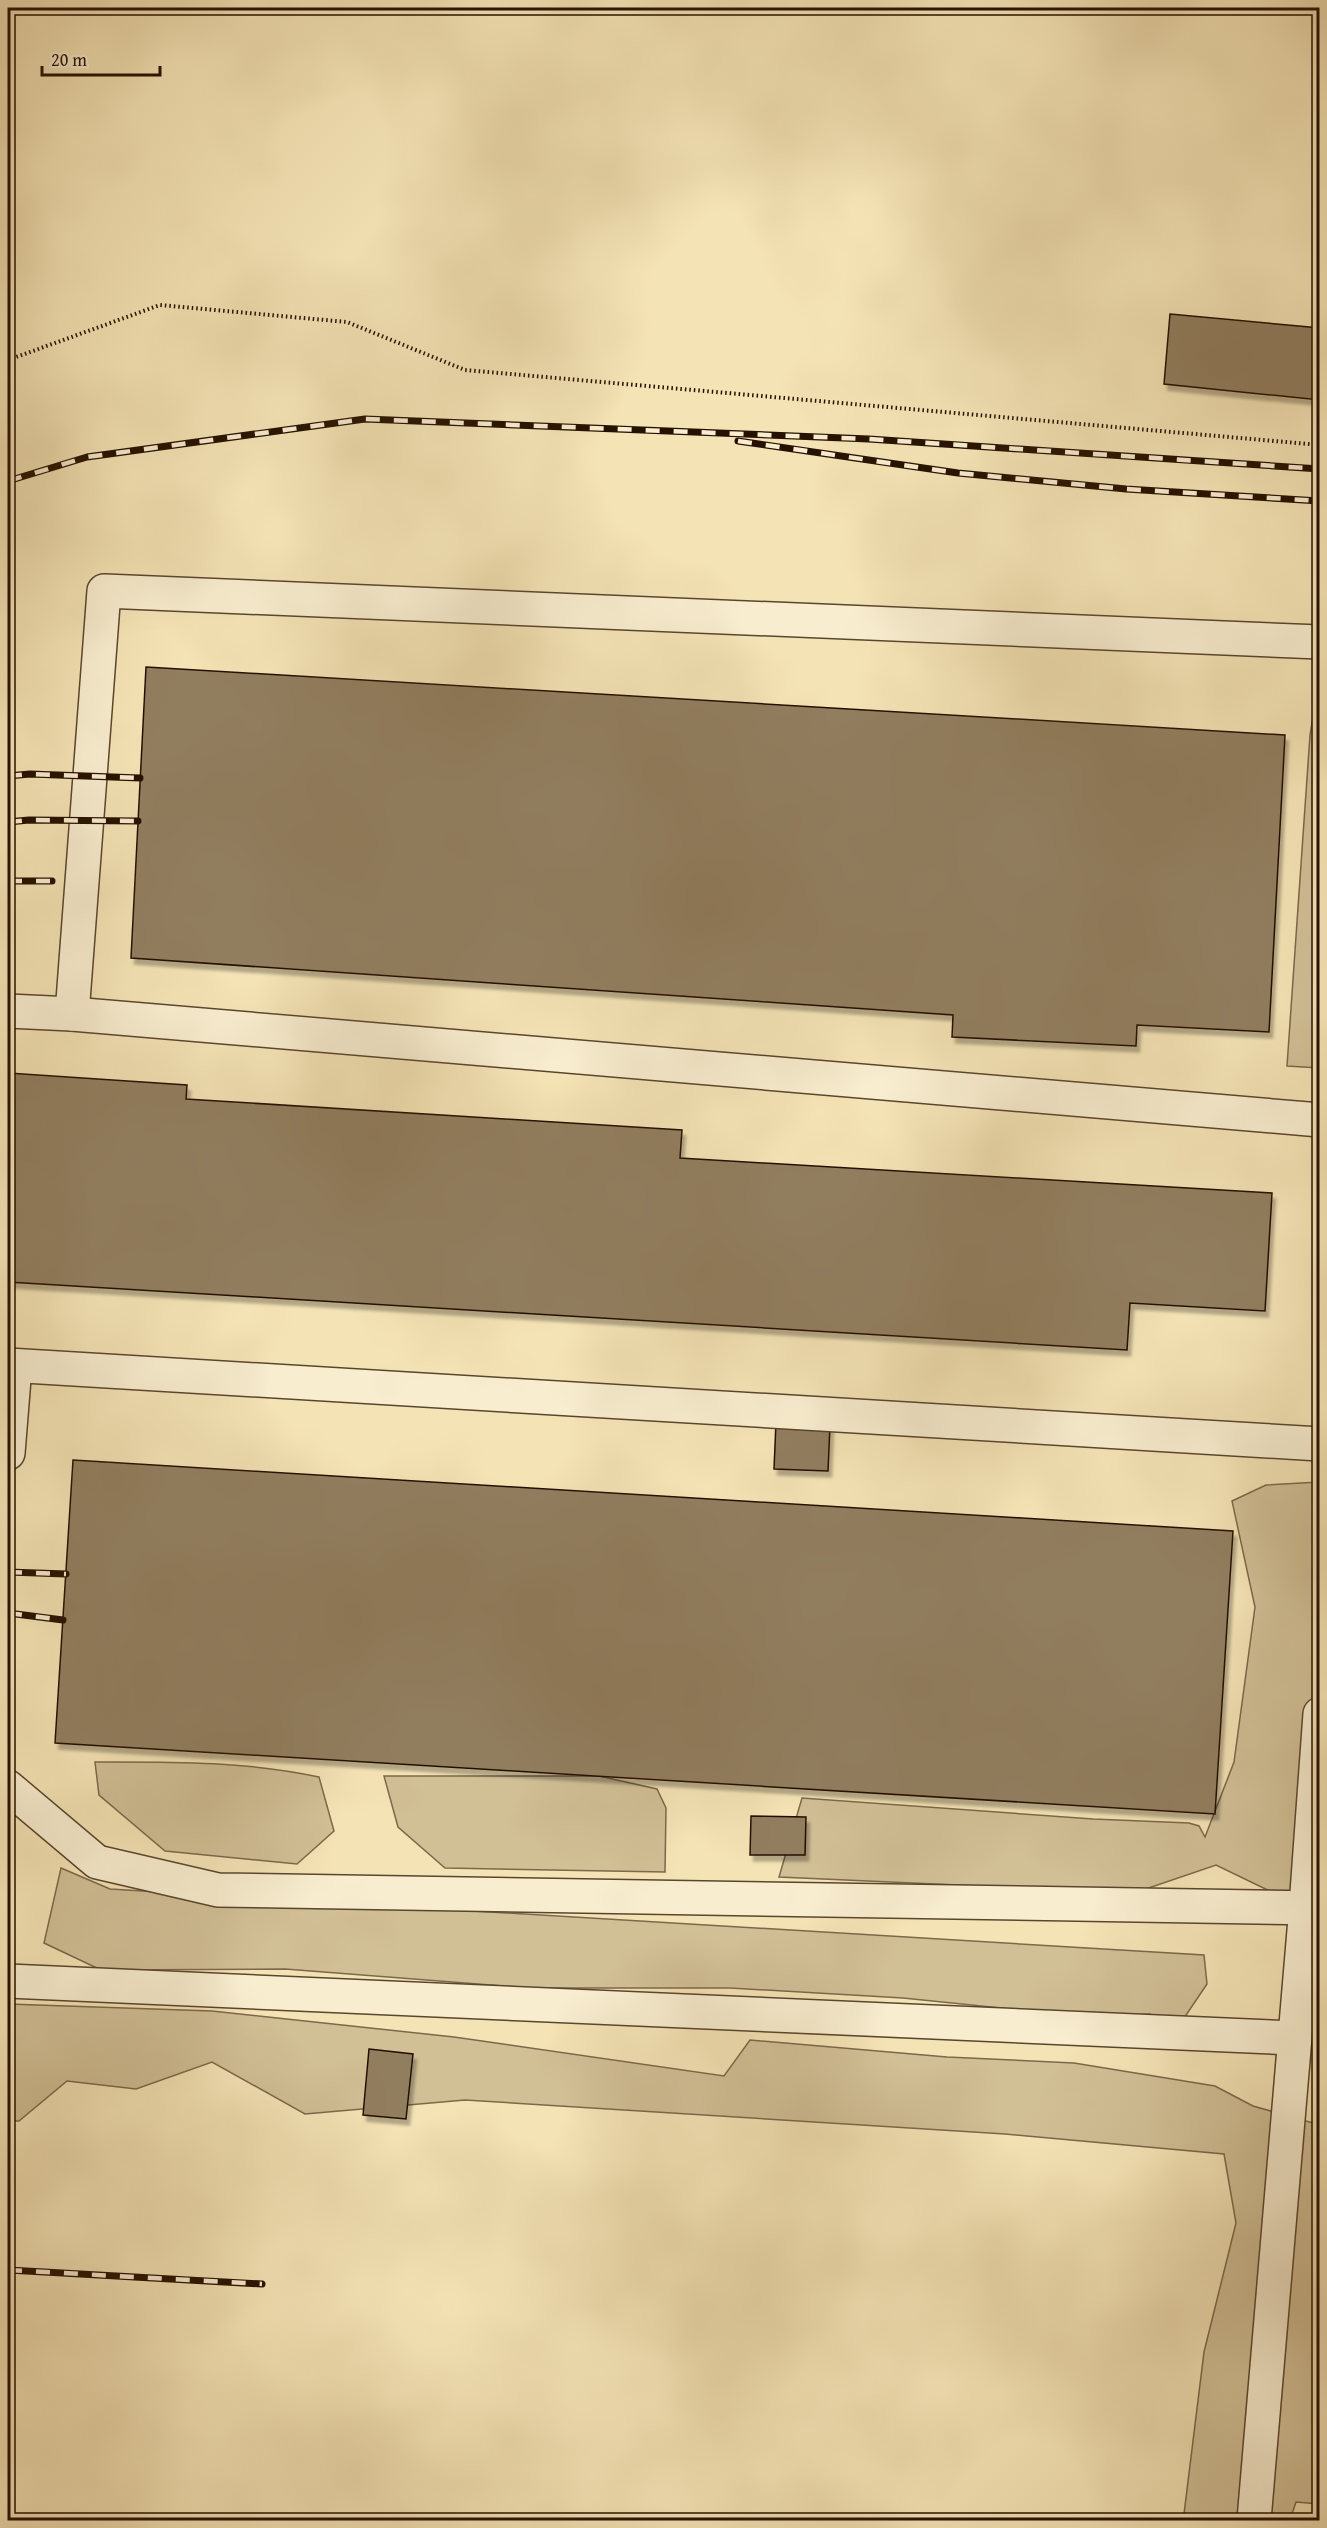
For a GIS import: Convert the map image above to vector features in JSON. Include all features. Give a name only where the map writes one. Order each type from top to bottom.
[{"type":"lane","points":[[72,1014],[104,591],[1320,642]]},
{"type":"lane","points":[[8,1011],[72,1014],[1320,1120]]},
{"type":"lane","points":[[8,1454],[11,1366],[1320,1444]]},
{"type":"lane","points":[[1254,2520],[1295,2038],[1313,1908],[1320,1714]]},
{"type":"lane","points":[[8,1787],[98,1862],[218,1890],[1313,1908]]},
{"type":"lane","points":[[8,1981],[1295,2038]]},
{"type":"path","points":[[8,360],[160,305],[347,322],[465,370],[1320,445]]},
{"type":"shaded area","points":[[1316,699],[1320,700],[1319,1068],[1287,1066],[1310,735]]},
{"type":"shaded area","points":[[1319,1482],[1319,1892],[1276,1894],[1216,1865],[1134,1893],[779,1877],[802,1798],[1093,1819],[1189,1823],[1199,1826],[1205,1837],[1234,1762],[1255,1607],[1232,1501],[1266,1485]]},
{"type":"shaded area","points":[[95,1762],[236,1765],[319,1777],[334,1831],[297,1864],[165,1851],[99,1795]]},
{"type":"shaded area","points":[[384,1776],[599,1776],[657,1789],[666,1808],[665,1872],[445,1868],[398,1827]]},
{"type":"shaded area","points":[[61,1868],[110,1889],[1204,1955],[1207,1984],[1174,2033],[1150,2014],[1090,2017],[903,1998],[730,1988],[529,1988],[285,1969],[101,1970],[44,1943]]},
{"type":"shaded area","points":[[8,2004],[212,2011],[454,2037],[724,2076],[750,2040],[947,2057],[1074,2063],[1215,2086],[1253,2106],[1313,2123],[1315,2110],[1319,2110],[1319,2504],[1296,2502],[1290,2520],[1186,2520],[1184,2514],[1204,2352],[1236,2223],[1224,2154],[1005,2134],[465,2100],[305,2114],[212,2062],[136,2089],[67,2081],[19,2121],[8,2121]]},
{"type":"building","points":[[1170,314],[1320,328],[1320,400],[1164,384]]},
{"type":"building","points":[[146,667],[1285,735],[1269,1032],[1137,1025],[1136,1046],[952,1037],[953,1015],[131,958]]},
{"type":"building","points":[[8,1073],[187,1085],[186,1099],[682,1130],[680,1158],[1272,1193],[1265,1311],[1130,1303],[1127,1350],[8,1282]]},
{"type":"building","points":[[776,1422],[830,1425],[828,1471],[774,1469]]},
{"type":"building","points":[[73,1460],[1233,1531],[1215,1814],[55,1743]]},
{"type":"building","points":[[751,1816],[806,1817],[805,1855],[750,1855]]},
{"type":"building","points":[[369,2049],[413,2054],[406,2119],[363,2115]]},
{"type":"railway","points":[[8,16],[19,8]]},
{"type":"railway","points":[[8,481],[87,457],[365,419],[869,439],[1320,469]]},
{"type":"railway","points":[[738,441],[958,473],[1126,489],[1320,501]]},
{"type":"railway","points":[[8,776],[30,774],[140,778]]},
{"type":"railway","points":[[8,822],[29,820],[138,821]]},
{"type":"railway","points":[[8,881],[52,881]]},
{"type":"railway","points":[[8,1572],[66,1574]]},
{"type":"railway","points":[[8,1613],[63,1620]]},
{"type":"railway","points":[[8,2270],[262,2284]]}]
